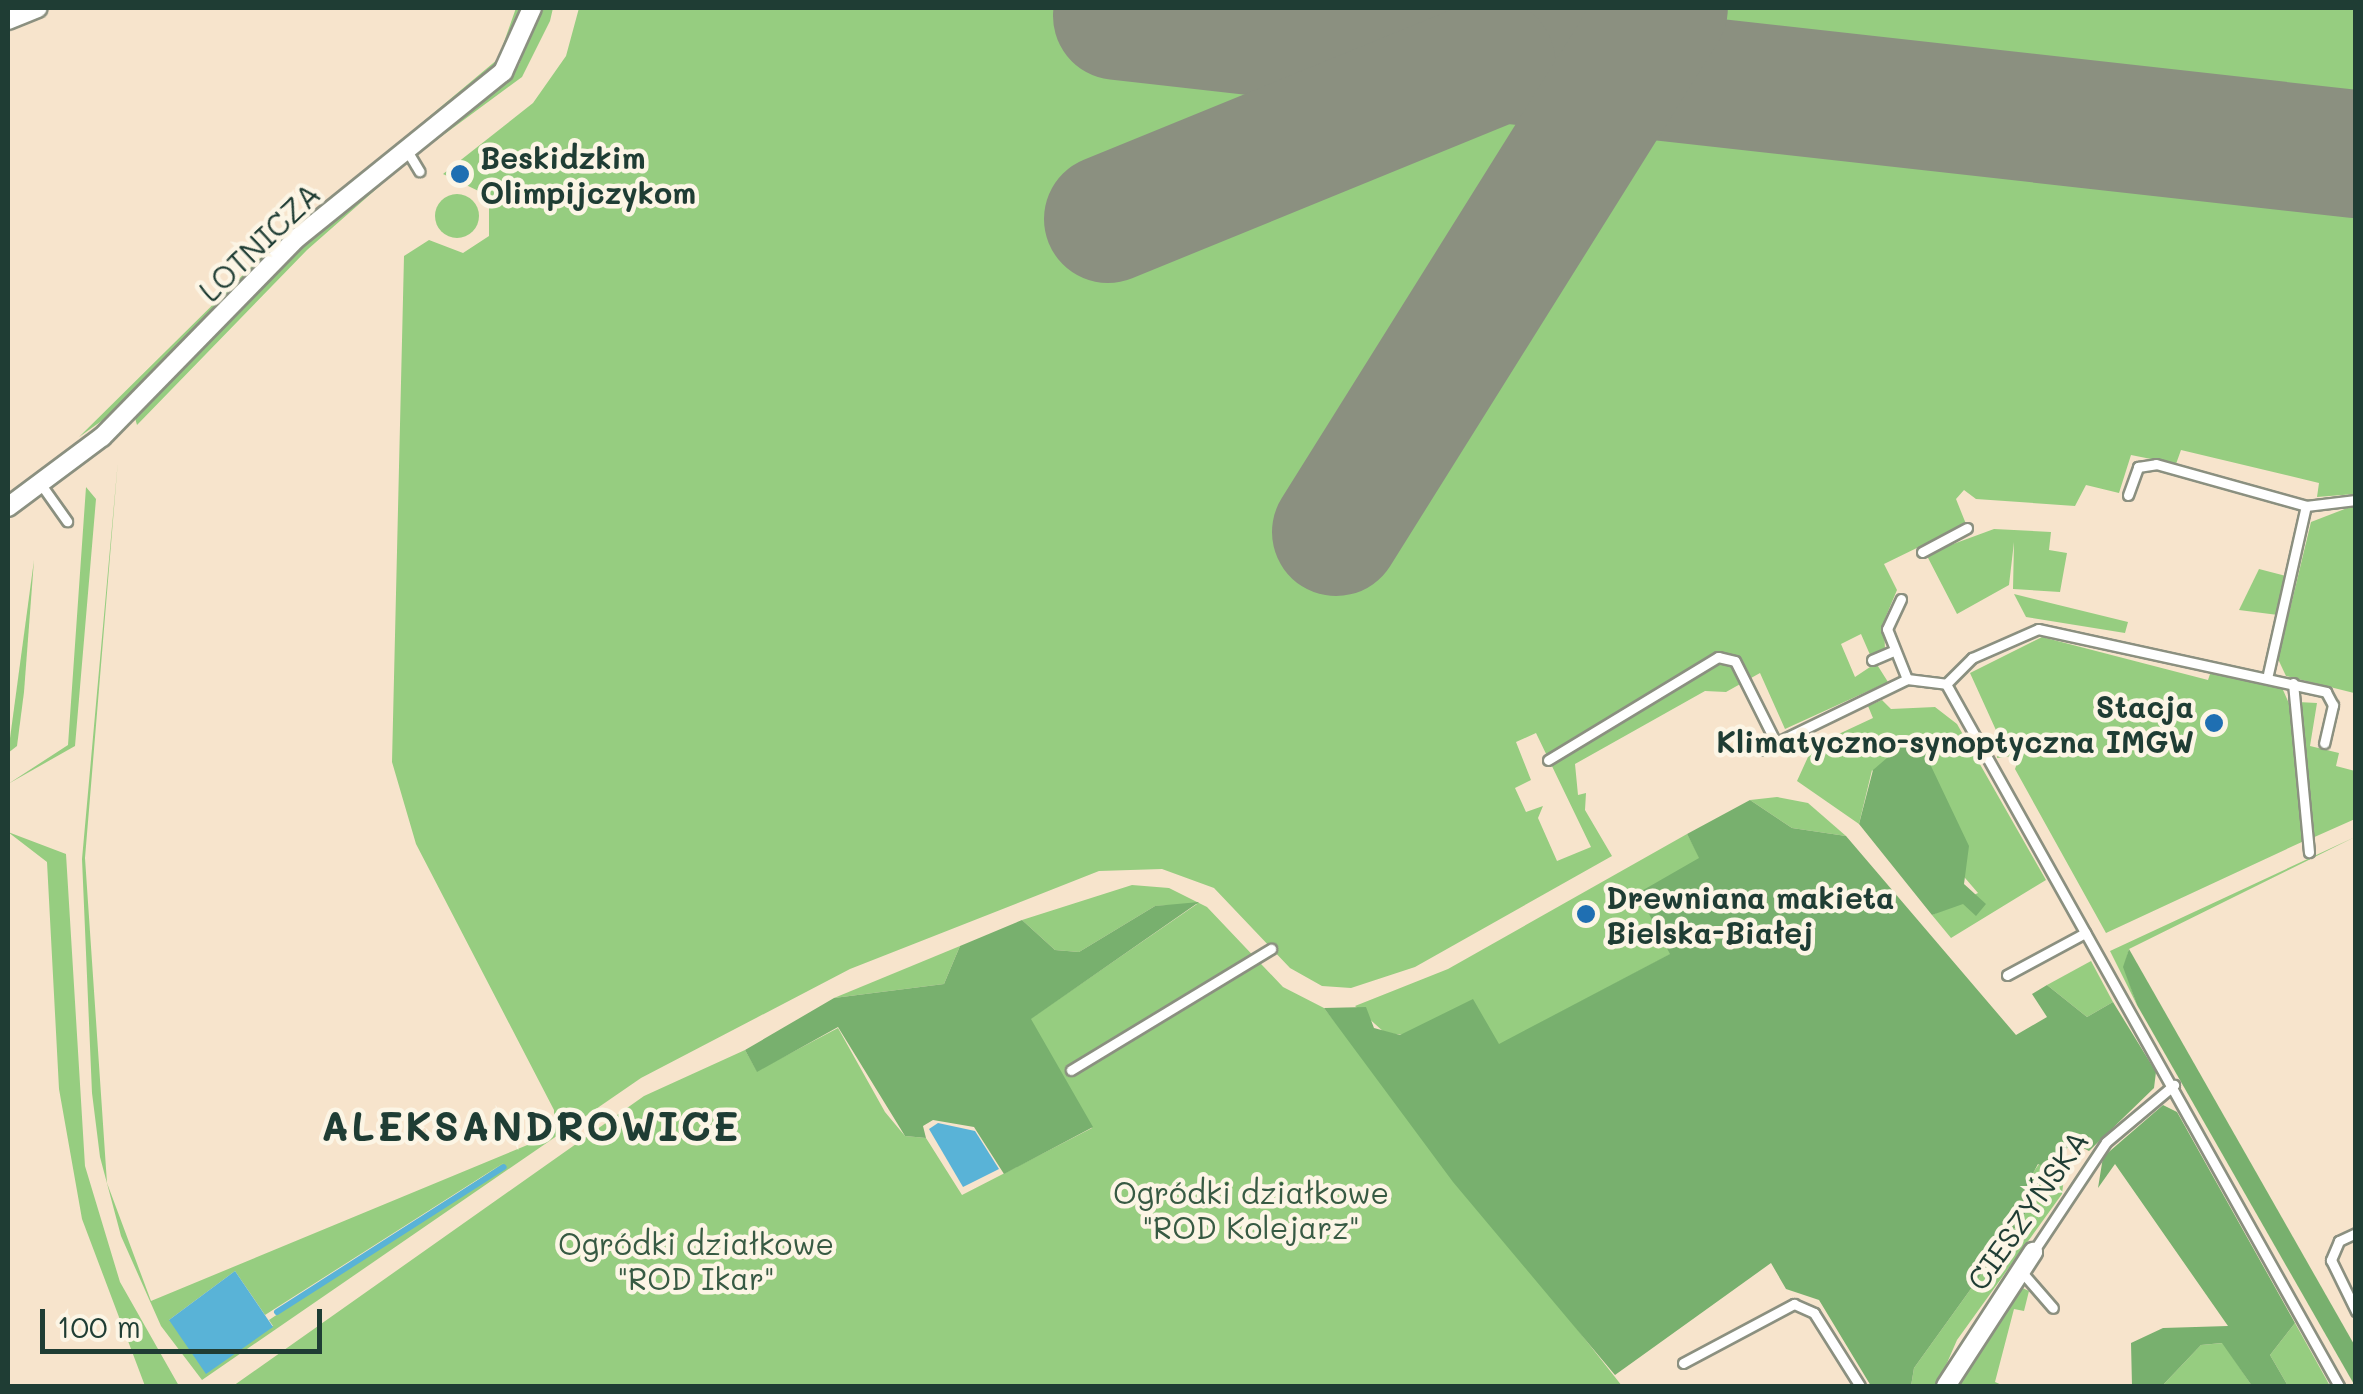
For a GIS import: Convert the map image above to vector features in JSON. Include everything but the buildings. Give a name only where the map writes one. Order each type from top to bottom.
[{"type":"street","points":[[8,20],[38,8]]},
{"type":"street","name":"LOTNICZA","points":[[8,507],[102,437],[297,238],[503,72],[532,8]]},
{"type":"street","name":"CIESZYŃSKA","points":[[1946,1386],[2033,1252]]},
{"type":"lane","points":[[406,149],[420,171]]},
{"type":"lane","points":[[2128,495],[2138,467],[2156,464],[2306,506],[2356,500]]},
{"type":"lane","points":[[40,483],[67,521]]},
{"type":"lane","points":[[2268,674],[2306,506]]},
{"type":"lane","points":[[1922,552],[1967,528]]},
{"type":"lane","points":[[1901,599],[1887,629],[1892,652],[1906,679]]},
{"type":"lane","points":[[1946,684],[1972,658],[2038,629],[2268,674],[2331,698],[2324,743]]},
{"type":"lane","points":[[1872,660],[1892,652]]},
{"type":"lane","points":[[1548,760],[1718,657],[1735,660],[1776,742]]},
{"type":"lane","points":[[1760,750],[1906,679],[1946,684]]},
{"type":"lane","points":[[2293,683],[2309,852]]},
{"type":"lane","points":[[1946,684],[2174,1085],[2339,1386]]},
{"type":"lane","points":[[2008,975],[2086,933]]},
{"type":"lane","points":[[1071,1070],[1271,949]]},
{"type":"lane","name":"CIESZYŃSKA","points":[[2033,1252],[2106,1142],[2174,1085]]},
{"type":"lane","points":[[2356,1233],[2339,1241],[2332,1260],[2356,1310]]},
{"type":"lane","points":[[2020,1270],[2053,1308]]},
{"type":"lane","points":[[1683,1363],[1794,1304],[1814,1313],[1860,1386]]},
{"type":"green space","points":[[516,8],[525,8],[497,68],[138,395],[79,437],[259,259],[498,59]]},
{"type":"green space","points":[[540,8],[553,8],[522,77],[419,153],[519,65]]},
{"type":"green space","points":[[579,8],[2355,8],[2355,494],[2317,497],[2319,483],[2181,450],[2176,464],[2131,455],[2119,493],[2086,485],[2075,506],[1976,499],[1964,490],[1956,499],[1966,524],[1884,564],[1897,590],[1884,621],[1885,651],[1871,657],[1861,634],[1841,644],[1855,677],[1876,663],[1888,682],[1785,729],[1760,673],[1726,692],[1705,691],[1575,764],[1578,795],[1586,793],[1585,810],[1612,856],[1415,967],[1351,988],[1322,986],[1290,968],[1214,888],[1162,869],[1099,871],[850,969],[641,1078],[202,1380],[161,1326],[121,1236],[100,1157],[92,1093],[82,859],[118,460],[85,858],[107,1183],[151,1301],[554,1134],[554,1110],[416,844],[392,762],[404,256],[429,240],[463,253],[489,236],[489,196],[443,174],[533,103],[566,56]],"holes":[[[1536,733],[1591,847],[1557,861],[1538,818],[1543,806],[1526,812],[1515,788],[1531,780],[1516,742]],[[505,1162],[269,1320],[273,1326],[169,1320],[235,1271],[265,1315]]]},
{"type":"green space","points":[[407,162],[307,250],[137,425],[135,418],[303,244]]},
{"type":"green space","points":[[457,194],[473,200],[479,216],[473,232],[457,238],[441,232],[435,216],[441,200]]},
{"type":"green space","points":[[86,487],[96,499],[75,746],[8,784],[68,745]]},
{"type":"green space","points":[[2355,505],[2354,693],[2286,676],[2278,659],[2311,522]]},
{"type":"green space","points":[[1994,529],[2051,532],[2049,550],[2067,553],[2060,592],[2013,589],[2014,542],[2009,585],[1957,614],[1926,554]]},
{"type":"green space","points":[[34,560],[17,746],[8,753]]},
{"type":"green space","points":[[2259,569],[2286,576],[2278,615],[2239,610]]},
{"type":"green space","points":[[2014,594],[2128,622],[2125,633],[2026,617]]},
{"type":"green space","points":[[2042,637],[2208,680],[2211,671],[2280,683],[2291,708],[2304,841],[2106,933],[2015,769],[2020,755],[1997,758],[2000,739],[1970,673]]},
{"type":"green space","points":[[1882,700],[1891,709],[1935,707],[1957,724],[2046,880],[1951,938],[1932,915],[1978,893],[1872,770],[1859,824],[1797,781],[1813,746],[1873,718],[1868,706]]},
{"type":"green space","points":[[2298,702],[2317,703],[2310,746],[2339,753],[2336,766],[2355,771],[2355,819],[2310,839]]},
{"type":"green space","points":[[1909,739],[1921,745],[1969,846],[1964,884],[1986,904],[1976,916],[1963,904],[1932,915],[1859,824],[1873,770]]},
{"type":"green space","points":[[1777,797],[1808,803],[1846,836],[1792,828],[1750,800]]},
{"type":"green space","points":[[1750,800],[1792,828],[1846,836],[2016,1035],[2047,1017],[2032,994],[2047,985],[2087,1017],[2113,1002],[2156,1072],[2154,1088],[2089,1151],[2071,1142],[2053,1171],[2038,1164],[2032,1175],[2042,1190],[1914,1368],[1911,1386],[1871,1386],[1819,1300],[1786,1289],[1771,1263],[1615,1375],[1453,1182],[1324,1008],[1366,1007],[1374,1028],[1400,1035],[1473,999],[1499,1044],[1670,954],[1638,893],[1699,858],[1687,834]]},
{"type":"green space","points":[[8,832],[66,854],[85,1166],[120,1282],[179,1386],[145,1386],[82,1219],[59,1089],[47,862]]},
{"type":"green space","points":[[1687,834],[1700,858],[1671,954],[1499,1045],[1385,1033],[1355,1006],[1448,969]]},
{"type":"green space","points":[[2355,837],[2129,949],[2124,967],[2137,1005],[2110,951]]},
{"type":"green space","points":[[1132,885],[1169,888],[1207,907],[1283,987],[1324,1008],[1622,1386],[233,1386],[644,1096],[745,1050],[757,1071],[838,1028],[885,1112],[905,1136],[926,1138],[962,1195],[1092,1128],[1030,1019],[1197,904],[1155,906],[1079,952],[1055,950],[1022,920]]},
{"type":"green space","points":[[1199,902],[1031,1019],[1093,1127],[1004,1174],[974,1127],[933,1120],[923,1126],[926,1138],[905,1136],[838,1027],[757,1072],[745,1050],[834,998],[944,984],[960,946],[1022,920],[1055,950],[1079,952],[1155,906]]},
{"type":"green space","points":[[960,946],[944,984],[834,998]]},
{"type":"green space","points":[[2129,949],[2355,1346],[2355,1386],[2137,1005],[2123,967]]},
{"type":"green space","points":[[2091,961],[2113,1002],[2087,1017],[2047,985]]},
{"type":"green space","points":[[2163,1105],[2177,1112],[2295,1323],[2270,1355],[2288,1386],[2252,1386],[2222,1343],[2201,1345],[2162,1386],[2132,1386],[2131,1343],[2163,1328],[2228,1326],[2115,1164],[2098,1188],[2103,1157]]},
{"type":"green space","points":[[2039,1164],[2064,1178],[2062,1194],[1957,1340],[1937,1386],[1911,1386],[1914,1368],[2042,1190],[2032,1174]]},
{"type":"green space","points":[[2018,1286],[2029,1291],[2024,1311],[2014,1309],[1995,1382],[2004,1386],[1955,1386]]},
{"type":"green space","points":[[2295,1323],[2330,1386],[2288,1386],[2270,1355]]},
{"type":"green space","points":[[2223,1343],[2252,1386],[2162,1386],[2201,1345]]},
{"type":"water","points":[[938,1123],[975,1131],[999,1169],[963,1187],[929,1129]]},
{"type":"water","points":[[235,1271],[273,1327],[206,1374],[169,1320]]},
{"type":"waterway","points":[[277,1312],[504,1167]]},
{"type":"runway","points":[[1336,532],[1664,8]]},
{"type":"runway","points":[[1117,16],[2356,154]]},
{"type":"runway","points":[[1108,219],[1491,63]]},
{"type":"place","name":"Beskidzkim Olimpijczykom","points":[[460,174]]},
{"type":"place","name":"Stacja Klimatyczno-synoptyczna IMGW","points":[[2214,723]]},
{"type":"place","name":"Drewniana makieta Bielska-Białej","points":[[1586,914]]},
{"type":"district","name":"ALEKSANDROWICE","points":[[531,1125]]},
{"type":"park label","name":"Ogródki działkowe \"ROD Kolejarz\"","points":[[1251,1209]]},
{"type":"park label","name":"Ogródki działkowe \"ROD Ikar\"","points":[[696,1260]]}]
